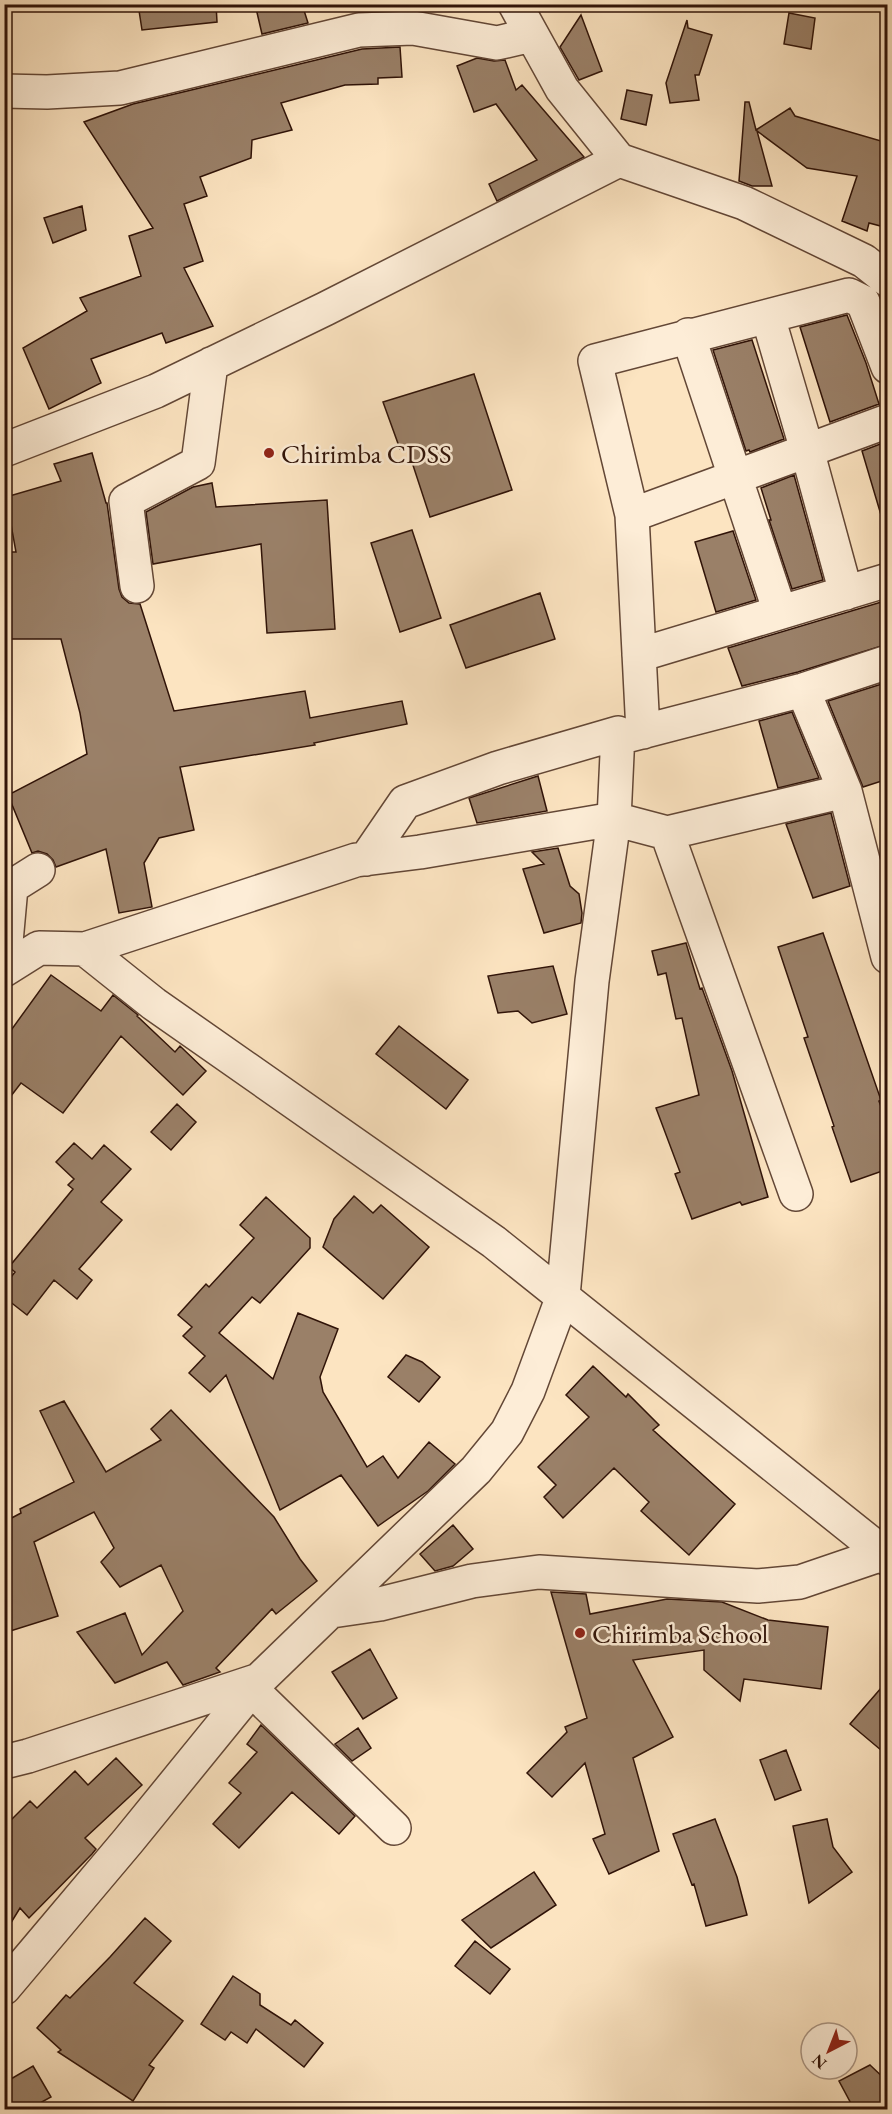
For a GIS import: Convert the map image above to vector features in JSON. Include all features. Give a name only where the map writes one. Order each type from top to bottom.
[{"type":"street","points":[[515,4],[562,89],[619,160],[744,203],[864,261],[888,280]]},
{"type":"street","points":[[4,91],[47,92],[120,88],[359,30],[413,28],[497,43],[532,35]]},
{"type":"street","points":[[4,450],[156,391],[619,160]]},
{"type":"street","points":[[4,1988],[128,1841],[255,1684],[483,1462],[507,1432],[528,1391],[563,1296],[592,981],[614,819],[630,735],[639,655],[633,514],[595,361],[849,295],[863,302],[888,367]]},
{"type":"street","points":[[768,317],[846,593]]},
{"type":"street","points":[[688,335],[780,612]]},
{"type":"street","points":[[137,586],[126,501],[198,463],[211,364]]},
{"type":"street","points":[[633,514],[888,421]]},
{"type":"street","points":[[639,655],[888,580]]},
{"type":"street","points":[[366,859],[405,802],[498,768],[618,733],[630,735],[803,690],[888,662]]},
{"type":"street","points":[[803,690],[878,878],[888,957]]},
{"type":"street","points":[[4,970],[39,948],[85,949],[356,860],[420,852],[614,819],[667,833],[845,791]]},
{"type":"street","points":[[667,833],[796,1194]]},
{"type":"street","points":[[4,964],[11,887],[38,870]]},
{"type":"street","points":[[85,949],[154,1004],[494,1242],[886,1555]]},
{"type":"street","points":[[332,1611],[380,1604],[472,1581],[539,1572],[758,1586],[800,1581],[886,1555]]},
{"type":"street","points":[[4,1762],[255,1684]]},
{"type":"street","points":[[255,1684],[394,1828]]},
{"type":"building","points":[[138,4],[216,4],[217,22],[142,30]]},
{"type":"building","points":[[255,4],[302,4],[308,23],[262,34]]},
{"type":"building","points":[[789,13],[815,18],[811,49],[784,44]]},
{"type":"building","points":[[581,15],[602,71],[579,80],[560,47]]},
{"type":"building","points":[[687,20],[688,28],[712,35],[699,75],[695,75],[699,100],[670,103],[666,83]]},
{"type":"building","points":[[400,47],[402,77],[378,78],[378,84],[345,85],[281,103],[292,130],[252,140],[251,158],[200,177],[207,196],[184,204],[203,261],[184,268],[213,326],[166,343],[162,333],[91,359],[101,383],[49,409],[23,348],[87,311],[80,298],[141,276],[129,236],[153,228],[84,122],[133,104],[362,49]]},
{"type":"building","points":[[477,58],[505,60],[516,90],[522,85],[584,157],[497,201],[489,184],[537,160],[496,104],[474,112],[457,66]]},
{"type":"building","points":[[627,90],[652,95],[646,125],[621,119]]},
{"type":"building","points":[[745,102],[749,102],[756,130],[790,108],[795,116],[888,143],[888,228],[869,223],[867,231],[842,221],[857,176],[807,168],[757,131],[772,186],[752,186],[739,181]]},
{"type":"building","points":[[82,206],[86,230],[53,243],[44,218]]},
{"type":"building","points":[[847,315],[879,404],[830,422],[800,327]]},
{"type":"building","points":[[752,340],[784,439],[750,452],[746,451],[713,350]]},
{"type":"building","points":[[474,374],[512,490],[430,517],[407,447],[400,449],[383,402]]},
{"type":"building","points":[[888,441],[888,514],[881,515],[862,451]]},
{"type":"building","points":[[92,453],[107,503],[119,589],[122,597],[129,603],[140,604],[174,711],[305,691],[310,718],[402,701],[407,724],[314,743],[315,745],[180,767],[194,830],[159,838],[144,863],[152,907],[119,913],[106,849],[56,867],[47,854],[38,851],[32,853],[8,795],[87,754],[80,713],[61,639],[4,639],[4,552],[16,552],[6,497],[61,481],[54,464]]},
{"type":"building","points":[[794,475],[823,580],[792,589],[761,488]]},
{"type":"building","points":[[212,483],[216,507],[327,500],[335,629],[267,633],[261,544],[153,564],[146,512],[193,487]]},
{"type":"building","points":[[412,530],[441,618],[400,632],[371,543]]},
{"type":"building","points":[[733,531],[756,600],[716,612],[695,542]]},
{"type":"building","points":[[540,593],[555,639],[466,668],[450,625]]},
{"type":"building","points":[[888,600],[888,644],[798,672],[742,686],[728,648]]},
{"type":"building","points":[[888,682],[888,779],[863,787],[828,701]]},
{"type":"building","points":[[792,712],[819,778],[778,788],[759,721]]},
{"type":"building","points":[[538,776],[547,811],[477,823],[469,798]]},
{"type":"building","points":[[831,813],[850,886],[813,898],[786,824]]},
{"type":"building","points":[[558,848],[570,886],[579,894],[581,923],[544,933],[523,869],[544,864],[532,852]]},
{"type":"building","points":[[823,933],[888,1125],[888,1169],[851,1182],[804,1038],[808,1037],[778,947]]},
{"type":"building","points":[[686,943],[700,989],[702,988],[732,1071],[768,1197],[742,1205],[740,1202],[692,1219],[675,1174],[680,1172],[656,1108],[699,1095],[682,1018],[676,1019],[666,973],[658,975],[652,951]]},
{"type":"building","points":[[553,966],[567,1014],[532,1023],[518,1011],[498,1013],[488,976]]},
{"type":"building","points":[[51,975],[101,1011],[113,995],[138,1015],[175,1052],[180,1046],[206,1071],[183,1095],[121,1036],[63,1113],[21,1083],[4,1105],[4,1040]]},
{"type":"building","points":[[399,1026],[468,1080],[446,1109],[376,1054]]},
{"type":"building","points":[[177,1104],[196,1122],[171,1150],[151,1132]]},
{"type":"building","points":[[74,1143],[92,1159],[104,1145],[131,1169],[101,1202],[122,1220],[79,1269],[92,1280],[77,1299],[54,1280],[27,1315],[4,1297],[4,1286],[15,1272],[9,1267],[73,1189],[68,1185],[74,1179],[56,1162]]},
{"type":"building","points":[[354,1196],[373,1213],[381,1205],[429,1247],[383,1299],[323,1247],[334,1219]]},
{"type":"building","points":[[266,1197],[310,1238],[310,1248],[260,1303],[252,1297],[219,1333],[273,1379],[298,1313],[338,1329],[320,1377],[323,1392],[367,1467],[383,1456],[398,1478],[429,1442],[455,1464],[428,1491],[378,1526],[341,1475],[280,1510],[226,1375],[210,1392],[189,1373],[205,1356],[183,1336],[192,1327],[178,1315],[206,1284],[209,1287],[254,1238],[240,1225]]},
{"type":"building","points":[[406,1355],[422,1362],[440,1377],[419,1402],[388,1377]]},
{"type":"building","points":[[593,1366],[626,1397],[628,1394],[659,1425],[653,1430],[735,1504],[689,1555],[641,1511],[649,1502],[614,1468],[563,1518],[544,1497],[556,1485],[538,1467],[589,1417],[566,1395]]},
{"type":"building","points":[[64,1401],[106,1472],[161,1440],[151,1429],[171,1410],[274,1517],[300,1559],[317,1581],[276,1614],[272,1609],[216,1668],[220,1672],[183,1685],[167,1662],[115,1683],[77,1632],[125,1613],[142,1655],[183,1611],[161,1565],[120,1587],[101,1562],[114,1548],[94,1512],[34,1542],[58,1616],[4,1633],[4,1522],[21,1513],[20,1509],[74,1482],[40,1411]]},
{"type":"building","points":[[453,1525],[473,1549],[453,1566],[435,1571],[420,1554]]},
{"type":"building","points":[[551,1592],[586,1594],[590,1614],[667,1599],[722,1602],[768,1620],[828,1627],[821,1689],[744,1679],[740,1701],[704,1670],[704,1650],[633,1660],[673,1737],[633,1758],[659,1851],[609,1874],[593,1839],[605,1834],[585,1763],[552,1797],[527,1773],[567,1732],[565,1727],[587,1718]]},
{"type":"building","points":[[370,1649],[397,1698],[363,1719],[332,1672]]},
{"type":"building","points":[[888,1680],[888,1756],[850,1724]]},
{"type":"building","points":[[261,1725],[355,1816],[339,1834],[292,1792],[239,1848],[213,1824],[241,1793],[229,1783],[257,1752],[247,1744]]},
{"type":"building","points":[[358,1728],[371,1748],[352,1761],[335,1744]]},
{"type":"building","points":[[786,1750],[801,1790],[775,1800],[760,1760]]},
{"type":"building","points":[[116,1758],[142,1785],[85,1838],[96,1849],[92,1854],[29,1918],[20,1908],[4,1934],[4,1827],[30,1801],[37,1808],[75,1771],[88,1785]]},
{"type":"building","points":[[715,1819],[737,1877],[747,1915],[706,1926],[694,1884],[692,1885],[673,1834]]},
{"type":"building","points":[[827,1819],[833,1847],[852,1872],[809,1903],[793,1826]]},
{"type":"building","points":[[534,1872],[556,1905],[491,1948],[462,1920]]},
{"type":"building","points":[[145,1918],[171,1941],[134,1983],[183,2021],[149,2065],[154,2068],[133,2101],[58,2052],[61,2050],[37,2028],[66,1995],[70,1998]]},
{"type":"building","points":[[475,1941],[510,1969],[490,1994],[455,1966]]},
{"type":"building","points":[[233,1976],[260,1994],[260,2005],[291,2025],[295,2020],[323,2043],[304,2067],[256,2029],[247,2043],[231,2032],[225,2040],[201,2024]]},
{"type":"building","points":[[870,2065],[888,2082],[888,2109],[854,2109],[839,2081],[859,2081],[859,2071]]},
{"type":"building","points":[[33,2066],[51,2097],[29,2109],[4,2109],[4,2083]]},
{"type":"place","name":"Chirimba CDSS","points":[[269,453]]},
{"type":"place","name":"Chirimba School","points":[[580,1633]]}]
